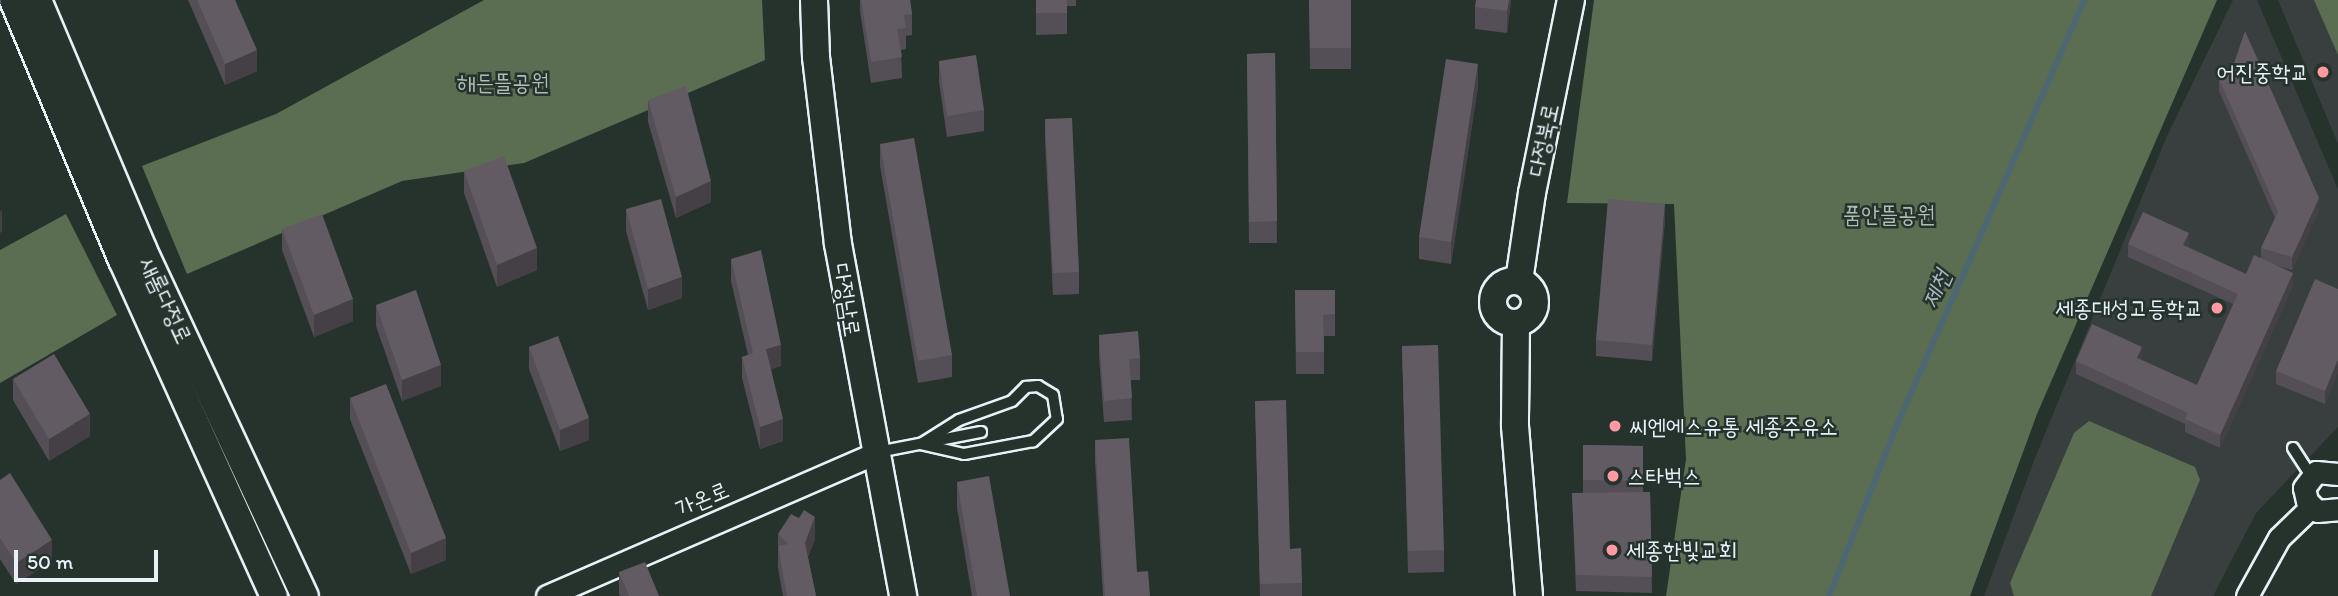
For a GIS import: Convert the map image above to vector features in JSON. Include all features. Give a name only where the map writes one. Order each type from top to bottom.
[{"type":"street","name":"새롬다정로","points":[[13,0],[122,260],[274,596]]},
{"type":"street","name":"새롬다정로","points":[[38,0],[143,249],[305,596]]},
{"type":"street","name":"다정남로","points":[[814,0],[816,57],[838,244],[878,452],[902,596]]},
{"type":"street","name":"다정북로","points":[[1529,596],[1517,452],[1516,323],[1528,318],[1535,307],[1534,294],[1520,281],[1532,193],[1571,0]]},
{"type":"street","name":"가온로","points":[[547,596],[878,452]]},
{"type":"street","points":[[2338,474],[2323,470],[2311,476],[2304,494],[2311,507],[2324,513],[2338,509]]},
{"type":"street","points":[[2247,596],[2279,538],[2311,507]]},
{"type":"lane","points":[[1026,387],[1046,389],[1057,404],[1058,419],[1045,432],[1015,447],[964,454],[921,444],[959,421],[1012,401],[1026,387]]},
{"type":"lane","points":[[878,452],[981,432]]},
{"type":"lane","points":[[2293,449],[2311,476]]},
{"type":"shaded area","name":"세종대성고등학교","points":[[2233,0],[2257,0],[2338,189],[2338,427],[2256,513],[2213,596],[1984,596],[2035,458],[2167,136]]},
{"type":"shaded area","name":"어진중학교","points":[[2278,0],[2338,0],[2338,144]]},
{"type":"green space","name":"해든뜰공원","points":[[484,0],[762,0],[765,60],[524,163],[402,181],[187,274],[142,166],[276,114]]},
{"type":"green space","name":"품안뜰공원","points":[[1594,0],[2217,0],[2037,414],[1970,596],[1666,596],[1686,459],[1674,204],[1567,203]]},
{"type":"green space","points":[[2314,0],[2338,0],[2338,55]]},
{"type":"green space","points":[[66,214],[117,315],[0,383],[0,250]]},
{"type":"green space","points":[[2089,421],[2195,467],[2200,480],[2151,596],[2014,596],[2010,583],[2074,433]]},
{"type":"building","points":[[197,0],[235,0],[257,50],[225,64]]},
{"type":"building","points":[[861,0],[910,0],[912,14],[904,15],[906,28],[897,29],[902,57],[871,62]]},
{"type":"building","points":[[1036,0],[1067,0],[1067,13],[1036,13]]},
{"type":"building","points":[[1309,0],[1351,0],[1351,48],[1310,48]]},
{"type":"building","points":[[1476,0],[1509,0],[1507,11],[1475,7]]},
{"type":"building","points":[[2245,31],[2319,198],[2292,257],[2261,248],[2278,212],[2219,79],[2231,72]]},
{"type":"building","points":[[1275,53],[1277,221],[1249,222],[1247,54]]},
{"type":"building","points":[[976,55],[984,110],[947,116],[939,61]]},
{"type":"building","points":[[1446,59],[1478,64],[1451,242],[1419,237]]},
{"type":"building","points":[[686,86],[711,181],[676,197],[648,100]]},
{"type":"building","points":[[1072,118],[1079,272],[1053,273],[1045,119]]},
{"type":"building","points":[[914,138],[952,355],[918,361],[880,144]]},
{"type":"building","points":[[504,156],[537,248],[497,265],[464,171]]},
{"type":"building","points":[[661,199],[682,277],[648,289],[626,209]]},
{"type":"building","points":[[1608,199],[1665,204],[1652,345],[1596,340]]},
{"type":"building","points":[[2143,212],[2189,233],[2183,245],[2246,274],[2254,255],[2293,273],[2220,435],[2185,419],[2188,413],[2076,361],[2092,324],[2142,347],[2137,358],[2197,385],[2238,294],[2128,244]]},
{"type":"building","points":[[322,214],[353,299],[314,315],[282,229]]},
{"type":"building","points":[[761,250],[781,345],[766,349],[783,419],[760,427],[742,357],[753,353],[731,259]]},
{"type":"building","points":[[2315,279],[2338,289],[2338,359],[2325,391],[2276,371]]},
{"type":"building","points":[[416,290],[441,365],[402,380],[376,305]]},
{"type":"building","points":[[1295,290],[1335,290],[1335,314],[1323,315],[1324,352],[1296,352]]},
{"type":"building","points":[[1138,331],[1140,358],[1129,359],[1132,398],[1104,401],[1099,335]]},
{"type":"building","points":[[558,336],[589,418],[560,430],[529,347]]},
{"type":"building","points":[[1438,345],[1444,550],[1408,551],[1402,346]]},
{"type":"building","points":[[54,354],[90,414],[49,439],[13,379]]},
{"type":"building","points":[[386,384],[446,538],[411,553],[350,398]]},
{"type":"building","points":[[1286,400],[1290,549],[1301,548],[1302,583],[1260,584],[1255,401]]},
{"type":"building","points":[[1129,438],[1137,572],[1148,571],[1150,596],[1105,596],[1095,440]]},
{"type":"building","name":"스타벅스","points":[[1583,445],[1643,446],[1643,481],[1583,480]]},
{"type":"building","points":[[10,473],[52,540],[16,563],[0,538],[0,480]]},
{"type":"building","points":[[989,476],[1010,596],[977,596],[957,482]]},
{"type":"building","name":"세종한빛교회","points":[[1650,492],[1652,577],[1576,575],[1572,493]]},
{"type":"building","points":[[804,510],[815,517],[805,543],[816,596],[787,596],[778,546],[788,544],[778,534],[791,514],[799,518]]},
{"type":"building","points":[[645,562],[659,596],[629,596],[619,572]]},
{"type":"waterway","name":"제천","points":[[1829,596],[1900,418],[2084,0]]},
{"type":"place","name":"어진중학교","points":[[2323,72]]},
{"type":"place","name":"세종대성고등학교","points":[[2217,308]]},
{"type":"place","name":"씨엔에스유통 세종주유소","points":[[1615,426]]},
{"type":"place","name":"스타벅스","points":[[1613,476]]},
{"type":"place","name":"세종한빛교회","points":[[1612,550]]}]
